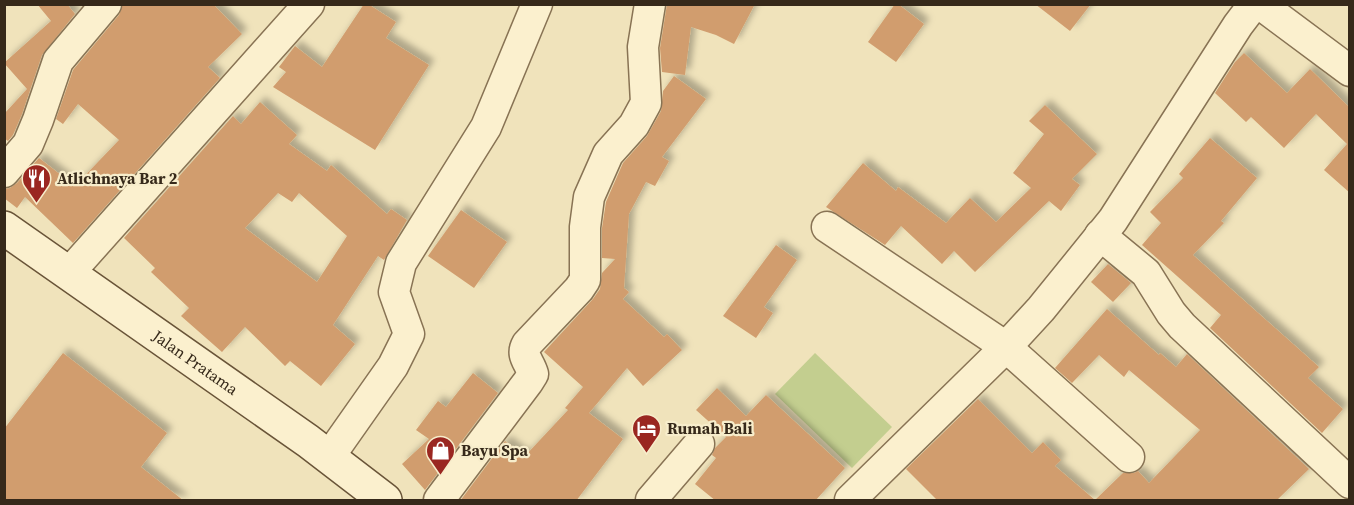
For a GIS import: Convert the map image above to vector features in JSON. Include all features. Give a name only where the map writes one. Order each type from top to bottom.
[{"type":"street","points":[[4,172],[28,144],[58,61],[106,4]]},
{"type":"street","points":[[69,273],[309,4]]},
{"type":"street","points":[[328,457],[393,366],[409,334],[394,292],[400,263],[486,126],[537,4]]},
{"type":"street","points":[[439,501],[528,382],[532,374],[531,367],[525,359],[524,350],[527,344],[579,290],[585,280],[585,227],[589,197],[608,154],[634,125],[646,104],[643,47],[650,4]]},
{"type":"street","points":[[864,496],[1041,309],[1113,220],[1238,25],[1254,4]]},
{"type":"street","points":[[1260,4],[1350,71]]},
{"type":"street","points":[[827,227],[1006,347],[1129,457]]},
{"type":"street","points":[[1100,235],[1146,273],[1182,326],[1350,483]]},
{"type":"street","name":"Jalan Pratama","points":[[8,236],[69,273],[328,457],[385,501]]},
{"type":"street","points":[[651,501],[699,444]]},
{"type":"green space","points":[[815,353],[892,427],[852,468],[775,394]]},
{"type":"building","points":[[37,4],[67,4],[75,14],[42,55],[22,114],[8,141],[4,138],[4,114],[27,89],[4,63],[51,21]]},
{"type":"building","points":[[123,4],[213,4],[242,34],[208,67],[220,78],[73,243],[25,197],[17,208],[4,198],[4,189],[17,183],[39,158],[75,186],[119,140],[78,104],[63,124],[56,119],[73,70],[119,15]]},
{"type":"building","points":[[364,4],[368,4],[396,22],[386,38],[429,65],[375,150],[273,87],[286,72],[279,67],[295,46],[322,67]]},
{"type":"building","points":[[667,4],[755,4],[734,44],[691,27],[685,75],[662,72],[660,48]]},
{"type":"building","points":[[895,4],[924,24],[896,62],[868,42]]},
{"type":"building","points":[[1035,4],[1091,4],[1070,31]]},
{"type":"building","points":[[1244,53],[1287,93],[1310,69],[1350,108],[1350,193],[1324,170],[1347,144],[1316,114],[1284,148],[1251,117],[1246,122],[1215,93],[1235,62]]},
{"type":"building","points":[[674,76],[706,99],[662,157],[669,161],[655,186],[646,182],[629,214],[624,288],[629,292],[623,299],[664,337],[667,334],[682,350],[643,386],[627,368],[589,413],[623,439],[576,501],[460,501],[505,441],[525,456],[568,410],[565,408],[583,387],[544,352],[593,299],[600,289],[602,273],[615,259],[602,258],[602,228],[606,202],[623,163],[647,136],[661,111],[663,91]]},
{"type":"building","points":[[260,102],[297,135],[289,144],[327,171],[331,165],[387,214],[391,209],[407,220],[384,260],[378,256],[333,325],[355,344],[321,386],[290,361],[285,366],[245,327],[222,352],[181,316],[189,308],[151,272],[155,268],[124,238],[233,116],[241,124]],"holes":[[[278,193],[292,202],[299,193],[347,236],[317,282],[245,228]]]},
{"type":"building","points":[[1045,105],[1097,154],[1072,179],[1080,185],[1061,211],[1049,201],[975,272],[954,251],[942,264],[901,226],[885,245],[826,207],[863,163],[896,191],[898,187],[946,223],[970,198],[996,222],[1031,188],[1013,173],[1044,134],[1029,121]]},
{"type":"building","points":[[1210,138],[1257,178],[1221,221],[1224,223],[1193,255],[1319,367],[1308,378],[1343,409],[1322,433],[1210,328],[1221,315],[1142,245],[1161,223],[1150,212],[1183,178],[1179,174]]},
{"type":"building","points":[[461,210],[507,242],[474,288],[428,256]]},
{"type":"building","points":[[776,245],[797,260],[764,307],[773,313],[756,338],[723,316]]},
{"type":"building","points":[[1108,264],[1131,283],[1113,302],[1091,282]]},
{"type":"building","points":[[1107,309],[1176,367],[1187,354],[1309,469],[1276,501],[938,501],[906,469],[978,399],[1032,453],[1043,442],[1061,460],[1055,466],[1095,500],[1123,473],[1138,471],[1149,483],[1200,430],[1129,370],[1124,377],[1099,355],[1072,383],[1055,368]]},
{"type":"building","points":[[63,353],[167,433],[141,467],[184,501],[4,501],[4,429]]},
{"type":"building","points":[[473,373],[498,393],[425,490],[402,464],[429,439],[416,430],[438,401],[446,407]]},
{"type":"building","points":[[717,388],[746,416],[766,395],[845,468],[815,501],[716,501],[695,484],[716,458],[712,455],[715,448],[726,437],[696,410]]},
{"type":"place","name":"Atlichnaya Bar 2","points":[[36,204]]},
{"type":"place","name":"Rumah Bali","points":[[646,454]]},
{"type":"place","name":"Bayu Spa","points":[[440,476]]}]
